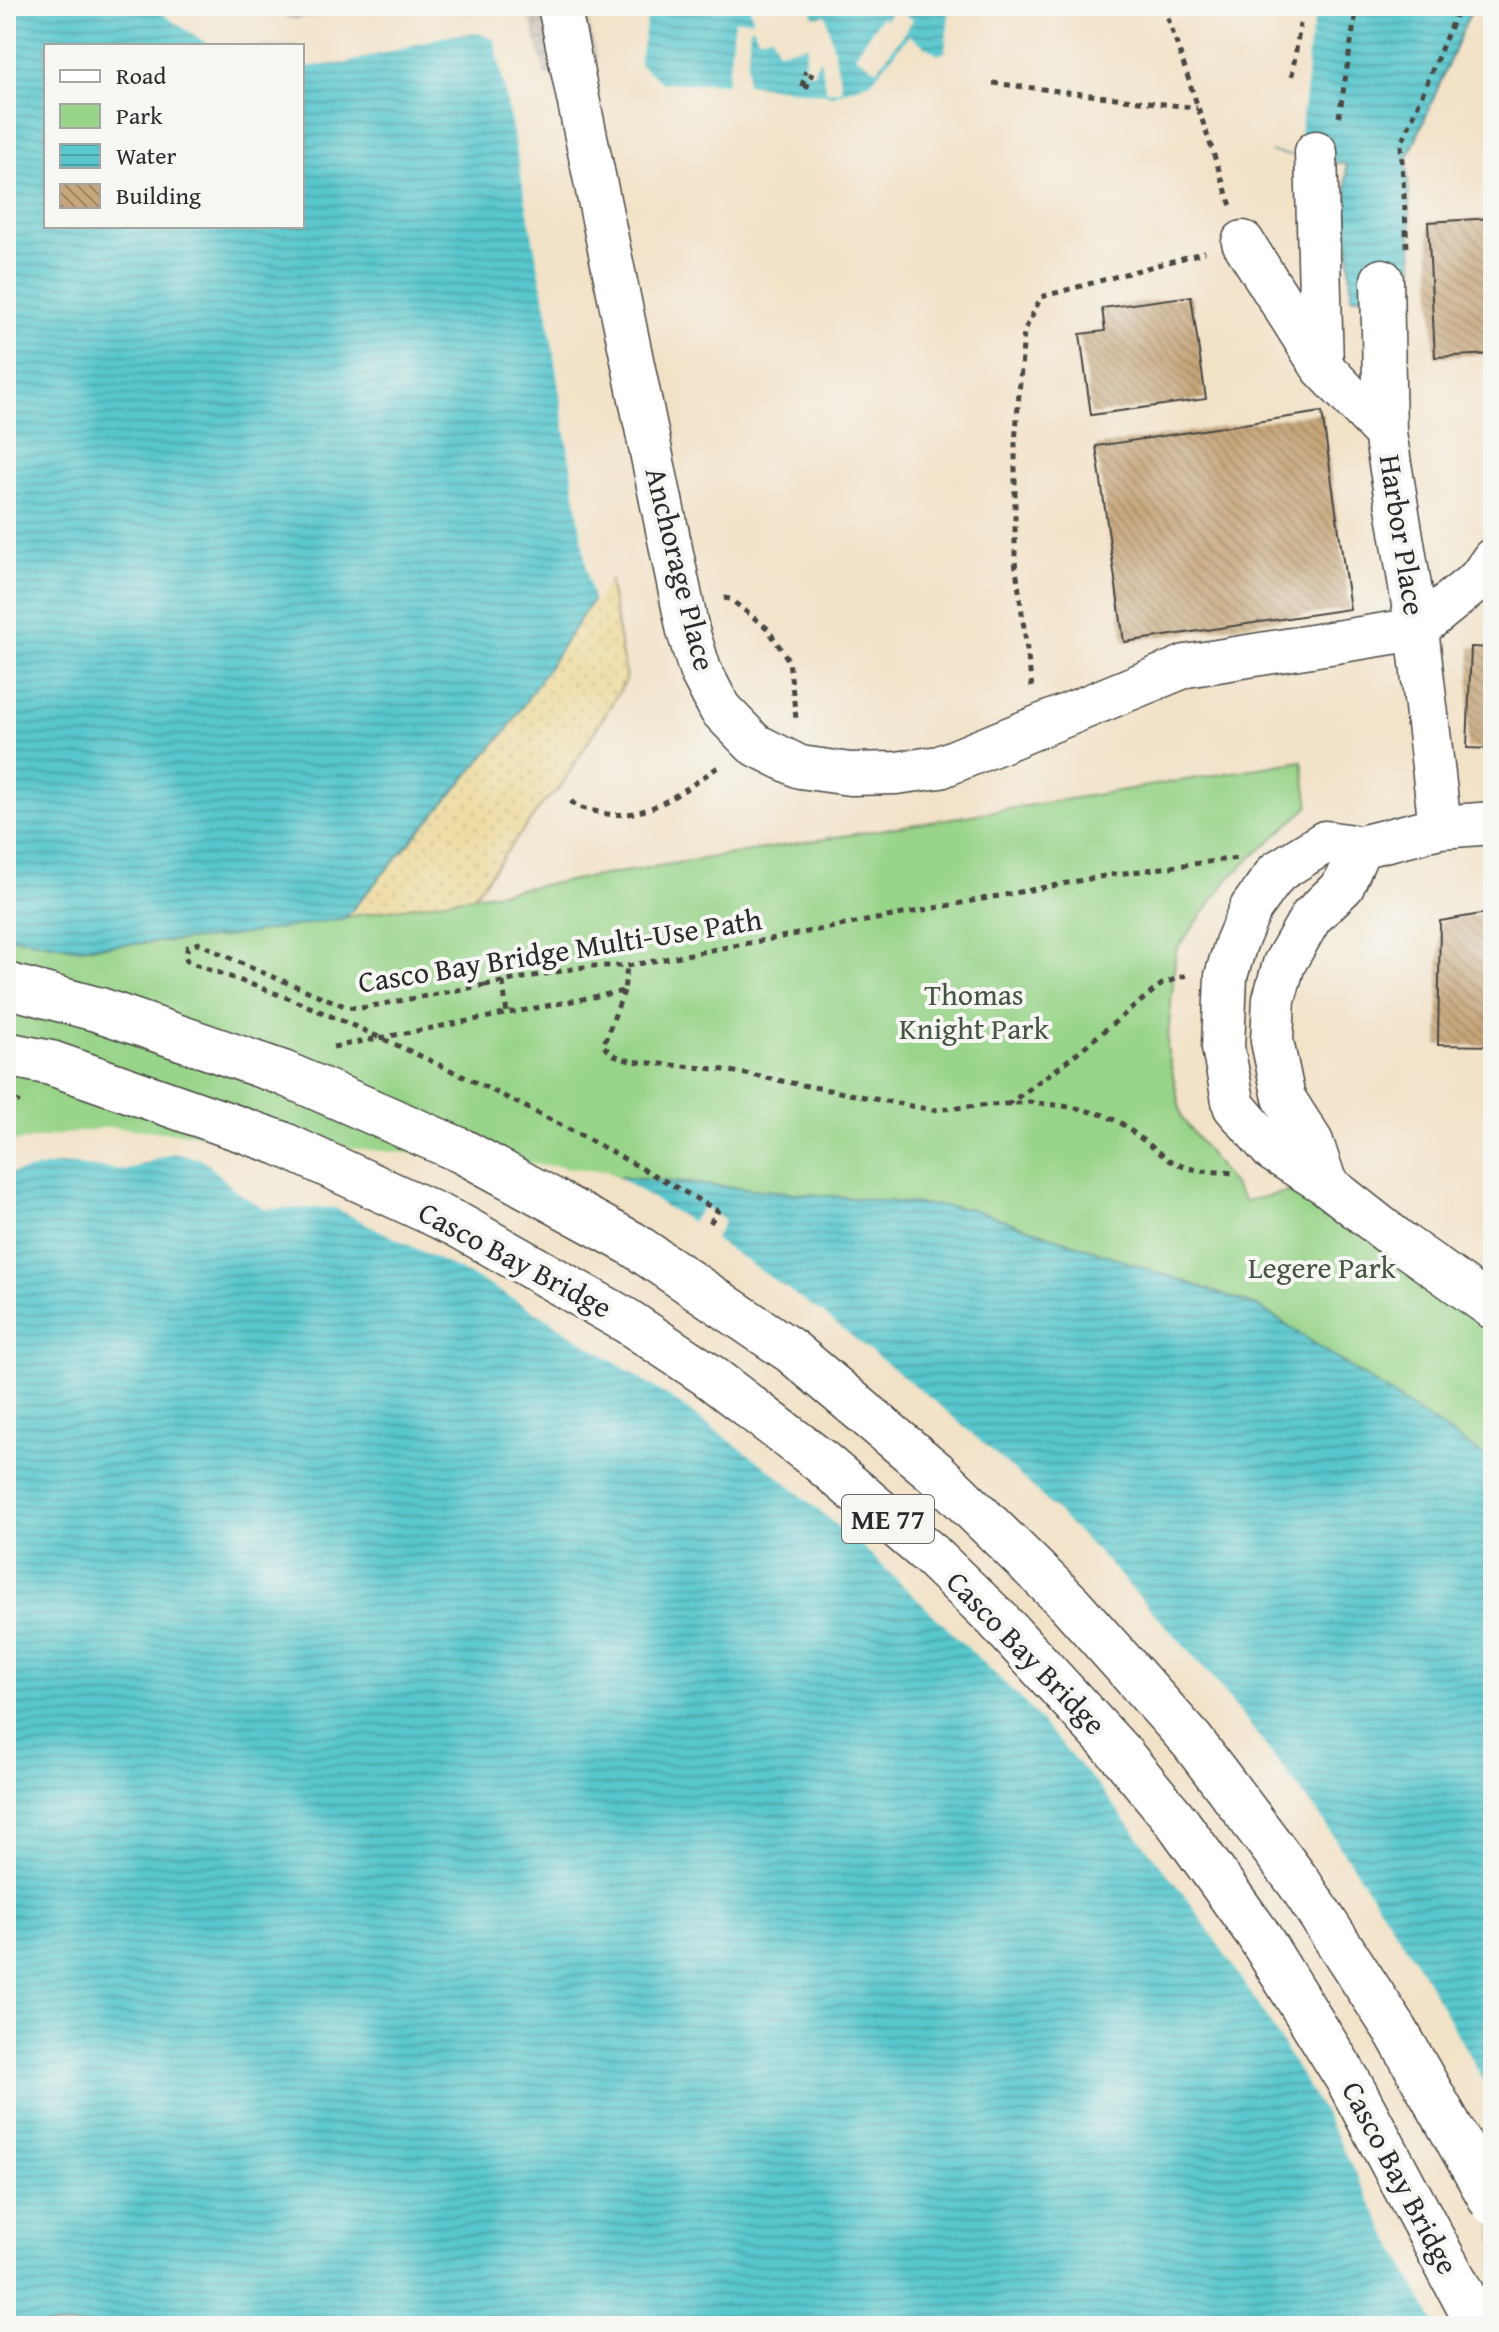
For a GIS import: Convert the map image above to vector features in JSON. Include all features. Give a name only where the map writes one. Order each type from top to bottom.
[{"type":"main road","name":"Casco Bay Bridge","points":[[6,985],[100,1010],[283,1073],[462,1151],[631,1243],[791,1351],[936,1473],[1070,1604],[1192,1741],[1309,1897],[1396,2031],[1493,2203]]},
{"type":"main road","name":"Casco Bay Bridge","points":[[6,1054],[51,1063],[280,1143],[458,1225],[627,1321],[708,1375],[823,1463],[931,1555],[1050,1674],[1121,1754],[1178,1823],[1257,1933],[1348,2080],[1479,2326]]},
{"type":"street","name":"Anchorage Place","points":[[559,6],[680,590],[700,670],[720,709],[754,744],[800,767],[850,774],[896,773],[940,767],[1186,666],[1417,629],[1479,579],[1493,559]]},
{"type":"street","points":[[1316,152],[1322,367]]},
{"type":"street","name":"Harbor Place","points":[[1243,242],[1322,367],[1385,433],[1417,629],[1440,827]]},
{"type":"street","points":[[1385,433],[1395,266]]},
{"type":"street","points":[[1493,823],[1440,827],[1360,847],[1325,842],[1277,872],[1251,908],[1226,976],[1223,1047],[1234,1106],[1273,1151],[1326,1184],[1404,1245],[1493,1308]]},
{"type":"street","points":[[1326,1184],[1312,1142],[1284,1098],[1272,1041],[1274,999],[1284,964],[1311,917],[1343,886],[1360,847]]},
{"type":"path","points":[[1038,728],[1015,561],[1015,443],[1024,332],[1041,297],[1243,242],[1164,6]]},
{"type":"path","points":[[1344,84],[1357,6]]},
{"type":"path","points":[[1462,6],[1461,13],[1469,16]]},
{"type":"path","points":[[1395,266],[1401,145],[1462,6]]},
{"type":"path","points":[[1292,76],[1300,24]]},
{"type":"path","points":[[804,88],[809,72]]},
{"type":"path","points":[[993,83],[1197,108]]},
{"type":"path","points":[[680,590],[730,599],[767,628],[789,661],[800,767]]},
{"type":"path","points":[[571,801],[576,806],[601,814],[627,816],[653,809],[754,744]]},
{"type":"path","name":"Casco Bay Bridge Multi-Use Path","points":[[708,1226],[718,1211],[642,1167],[449,1070],[317,1010],[187,961],[188,947],[199,943],[347,1007],[361,1008],[589,966],[627,966],[1110,875],[1244,857]]},
{"type":"path","points":[[1006,1105],[1062,1065],[1162,984],[1183,976],[1210,972],[1226,976]]},
{"type":"path","points":[[503,982],[507,1015]]},
{"type":"path","points":[[624,991],[603,1046],[614,1055],[630,1061],[725,1070],[932,1110],[1029,1102],[1072,1107],[1121,1123],[1169,1160],[1184,1167],[1243,1173]]},
{"type":"shaded area","points":[[264,6],[405,6],[291,20]]},
{"type":"shaded area","points":[[512,6],[585,6],[598,63],[545,76],[531,22]]},
{"type":"sand","points":[[600,524],[626,680],[559,789],[544,802],[473,897],[345,918],[294,888]]},
{"type":"green space","name":"Thomas Knight Park","points":[[1302,761],[1309,806],[1230,877],[1176,950],[1167,1047],[1182,1118],[1245,1201],[1326,1184],[1493,1308],[1493,1462],[1259,1307],[972,1209],[96,1130],[6,1144],[6,936],[76,948],[225,937]]},
{"type":"water","points":[[6,6],[218,6],[284,41],[503,24],[609,575],[507,730],[345,918],[225,937],[76,948],[6,936]]},
{"type":"water","points":[[611,6],[963,6],[920,116],[637,85]]},
{"type":"water","points":[[1296,6],[1473,6],[1407,160],[1415,296],[1351,297],[1346,164],[1272,152]]},
{"type":"water","points":[[96,1130],[972,1209],[1259,1307],[1493,1462],[1493,2326],[6,2326],[6,1144]]},
{"type":"pier","points":[[154,6],[226,6],[284,36],[475,12],[506,22],[522,51],[613,574],[594,604],[548,316],[495,40],[478,33],[450,35],[346,63],[304,67],[304,44],[208,44]]},
{"type":"pier","points":[[607,6],[647,6],[639,64],[662,83],[727,83],[735,20],[753,20],[750,6],[810,6],[814,17],[826,15],[842,89],[827,92],[820,58],[813,73],[806,71],[804,65],[808,45],[778,51],[772,35],[758,38],[753,26],[750,28],[746,84],[833,95],[871,82],[909,35],[938,55],[945,52],[950,6],[967,6],[963,51],[923,119],[916,120],[831,118],[762,108],[687,105],[635,88]]},
{"type":"pier","points":[[1292,6],[1318,6],[1308,49],[1297,156],[1269,151]]},
{"type":"pier","points":[[894,8],[913,20],[877,70],[855,55],[881,17],[886,20]]},
{"type":"pier","points":[[109,1127],[607,1171],[691,1222],[703,1207],[725,1220],[714,1239],[822,1313],[939,1405],[1030,1485],[1110,1565],[1213,1678],[1319,1815],[1420,1968],[1493,2098],[1493,2326],[1436,2326],[1326,2117],[1262,2010],[1192,1905],[1100,1788],[1018,1696],[867,1551],[771,1470],[675,1401],[548,1319],[489,1285],[335,1208],[265,1209],[237,1192],[202,1159],[173,1153],[127,1170],[61,1164],[6,1174],[6,1143]]},
{"type":"building","points":[[1493,218],[1493,354],[1435,357],[1428,222]]},
{"type":"building","points":[[1191,296],[1206,399],[1091,415],[1080,334],[1105,331],[1102,308]]},
{"type":"building","points":[[1322,412],[1350,609],[1124,642],[1096,446]]},
{"type":"building","points":[[1471,647],[1493,648],[1493,749],[1467,748]]},
{"type":"building","points":[[1493,912],[1493,1046],[1438,1045],[1440,921]]},
{"type":"park label","name":"Legere Park","points":[[1322,1268]]}]
